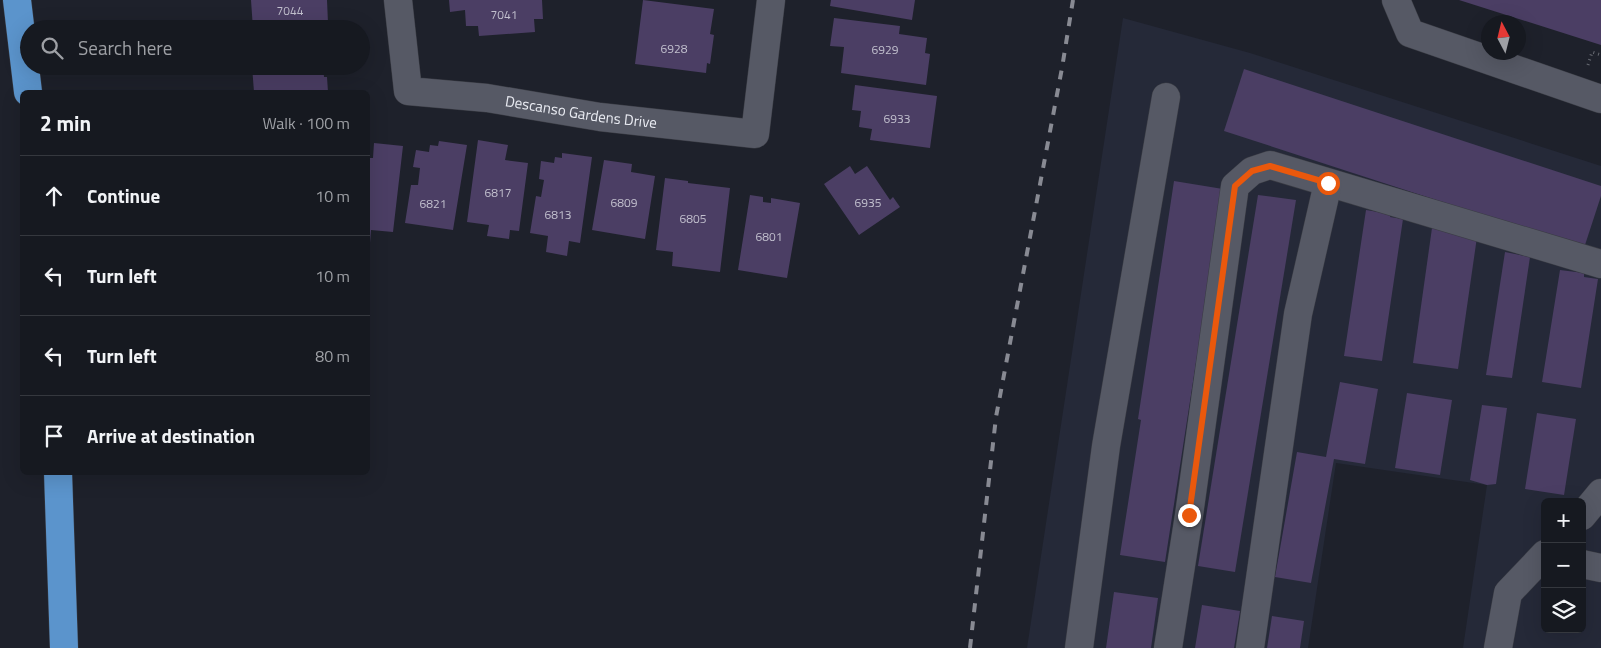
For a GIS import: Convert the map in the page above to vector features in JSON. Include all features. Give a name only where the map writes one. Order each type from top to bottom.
[{"type":"highway","points":[[17,0],[20,25]]},
{"type":"highway","points":[[26,75],[28,90]]},
{"type":"highway","points":[[58,475],[64,648]]},
{"type":"street","name":"Descanso Gardens Drive","points":[[398,0],[408,91],[487,98],[600,117],[754,134],[771,0]]},
{"type":"street","points":[[1396,0],[1410,33],[1601,99]]},
{"type":"street","points":[[1079,648],[1106,446],[1166,97]]},
{"type":"street","points":[[1168,648],[1189,515],[1235,186],[1252,171],[1270,166],[1601,264]]},
{"type":"street","points":[[1250,648],[1298,314],[1328,183]]},
{"type":"street","points":[[1586,511],[1601,493]]},
{"type":"street","points":[[1498,648],[1508,594],[1541,559]]},
{"type":"street","points":[[1586,565],[1601,568]]},
{"type":"shaded area","points":[[1123,18],[1250,53],[1601,166],[1601,648],[1463,648],[1487,485],[1336,463],[1308,648],[1027,648]]},
{"type":"building","points":[[251,0],[327,0],[328,20],[252,20]]},
{"type":"building","points":[[449,0],[542,0],[543,19],[534,19],[535,32],[479,36],[478,26],[466,26],[465,10],[450,12]]},
{"type":"building","points":[[643,0],[714,9],[710,34],[714,35],[710,64],[707,63],[706,73],[635,64]]},
{"type":"building","points":[[831,0],[915,0],[912,20],[830,6]]},
{"type":"building","points":[[1459,0],[1601,0],[1601,45],[1526,21],[1526,15],[1506,15]]},
{"type":"building","points":[[834,18],[900,26],[899,34],[927,38],[925,53],[930,54],[926,85],[841,73],[844,47],[830,46]]},
{"type":"building","points":[[1244,69],[1601,186],[1601,196],[1584,248],[1224,131]]},
{"type":"building","points":[[253,75],[324,75],[324,77],[327,77],[328,90],[254,90]]},
{"type":"building","points":[[855,85],[937,96],[930,148],[870,140],[872,129],[859,127],[861,111],[852,110]]},
{"type":"building","points":[[478,140],[508,145],[505,160],[528,163],[519,231],[510,230],[509,239],[487,236],[489,225],[467,222]]},
{"type":"building","points":[[439,141],[467,145],[453,230],[405,223],[411,185],[418,185],[420,168],[413,167],[416,150],[429,152],[430,145],[438,146]]},
{"type":"building","points":[[374,143],[403,146],[393,232],[371,230],[370,243],[370,158],[373,158]]},
{"type":"building","points":[[562,153],[592,157],[580,243],[569,241],[567,256],[546,252],[548,236],[530,233],[536,196],[541,197],[544,180],[539,179],[541,161],[554,163],[555,157],[562,158]]},
{"type":"building","points":[[604,160],[632,164],[631,172],[655,176],[645,239],[592,230]]},
{"type":"building","points":[[850,166],[855,174],[867,166],[890,200],[893,197],[900,207],[859,235],[824,184]]},
{"type":"building","points":[[665,178],[730,188],[720,272],[672,266],[673,252],[656,250]]},
{"type":"building","points":[[1174,181],[1223,189],[1165,562],[1120,555],[1141,420],[1138,419]]},
{"type":"building","points":[[750,195],[763,197],[763,202],[771,203],[771,198],[800,203],[787,278],[738,270]]},
{"type":"building","points":[[1258,195],[1296,200],[1235,572],[1198,566]]},
{"type":"building","points":[[1366,210],[1391,214],[1390,217],[1403,219],[1382,361],[1344,356]]},
{"type":"building","points":[[1432,228],[1477,237],[1458,369],[1413,363]]},
{"type":"building","points":[[1505,252],[1530,257],[1512,378],[1486,375]]},
{"type":"building","points":[[1560,270],[1584,273],[1584,277],[1598,279],[1581,388],[1542,382]]},
{"type":"building","points":[[1340,382],[1378,389],[1365,464],[1334,459],[1311,583],[1275,577],[1297,452],[1326,457]]},
{"type":"building","points":[[1407,393],[1452,400],[1440,475],[1395,468]]},
{"type":"building","points":[[1482,405],[1507,408],[1496,484],[1487,485],[1470,480]]},
{"type":"building","points":[[1537,413],[1576,419],[1564,495],[1525,489]]},
{"type":"building","points":[[1114,592],[1158,598],[1151,648],[1106,648]]},
{"type":"building","points":[[1202,605],[1240,611],[1234,648],[1195,648]]},
{"type":"building","points":[[1272,616],[1304,621],[1300,648],[1267,648]]},
{"type":"railway","points":[[970,648],[996,417],[1062,68],[1073,0]]},
{"type":"route","points":[[1189,515],[1235,186],[1252,171],[1270,166],[1328,183]]}]
